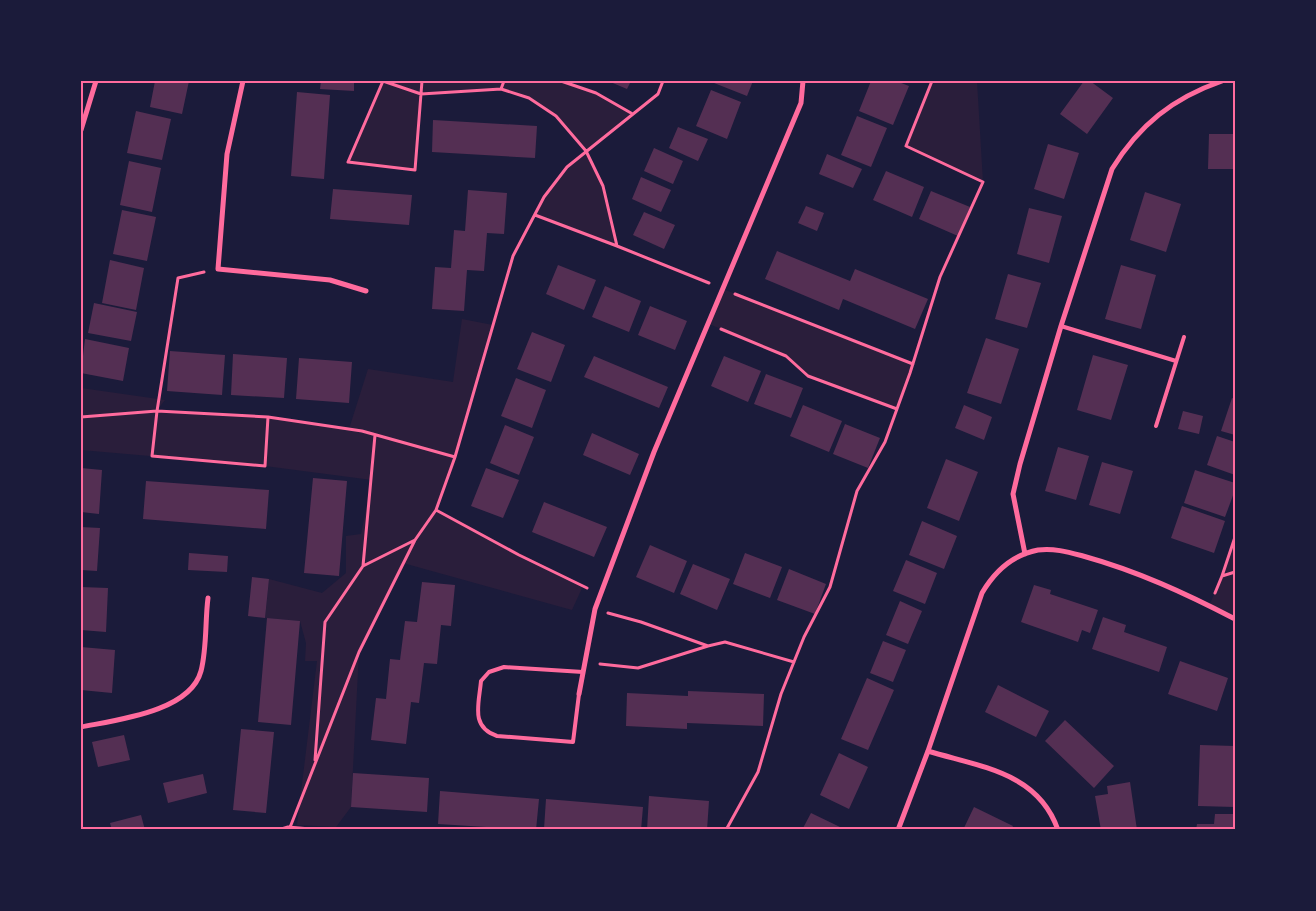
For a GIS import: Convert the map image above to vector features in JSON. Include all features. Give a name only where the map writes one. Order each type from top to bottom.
[{"type":"street","points":[[81,130],[96,81]]},
{"type":"street","points":[[243,81],[227,154],[218,269],[330,280],[366,291]]},
{"type":"street","points":[[580,694],[595,609],[654,452],[801,103],[803,81]]},
{"type":"street","points":[[1025,554],[1014,494],[1061,326],[1112,169],[1124,150],[1153,118],[1186,95],[1222,81]]},
{"type":"street","points":[[898,830],[928,751],[982,593],[1000,569],[1025,554],[1054,549],[1114,564],[1235,619]]},
{"type":"street","points":[[81,727],[163,707],[184,695],[201,672],[208,598]]},
{"type":"street","points":[[928,751],[996,771],[1024,784],[1047,805],[1058,830]]},
{"type":"lane","points":[[1061,326],[1176,360]]},
{"type":"lane","points":[[1156,426],[1184,337]]},
{"type":"lane","points":[[580,694],[573,742],[497,736],[486,732],[478,722],[481,681],[489,672],[504,667],[583,672]]},
{"type":"path","points":[[422,81],[421,94],[415,170],[348,162],[383,81],[421,94],[501,89],[529,98],[556,116],[586,151],[603,186],[617,246]]},
{"type":"path","points":[[501,89],[504,81]]},
{"type":"path","points":[[561,81],[596,93],[631,114]]},
{"type":"path","points":[[289,828],[358,652],[415,540],[436,510],[456,457],[513,256],[544,197],[567,168],[631,114],[658,94],[663,81]]},
{"type":"path","points":[[726,830],[758,772],[781,694],[794,662],[830,587],[857,490],[885,442],[913,364],[940,277],[983,182],[906,146],[932,81]]},
{"type":"path","points":[[535,214],[913,364]]},
{"type":"path","points":[[218,269],[178,278],[157,411],[152,456],[265,466],[268,417]]},
{"type":"path","points":[[708,324],[786,356],[808,376],[897,409]]},
{"type":"path","points":[[81,417],[157,411],[268,417],[375,435],[456,457]]},
{"type":"path","points":[[315,763],[325,622],[363,566],[375,435]]},
{"type":"path","points":[[436,510],[519,555],[601,594]]},
{"type":"path","points":[[1209,606],[1222,576],[1235,537]]},
{"type":"path","points":[[363,566],[415,540]]},
{"type":"path","points":[[1222,576],[1235,572]]},
{"type":"path","points":[[595,609],[641,622],[708,646]]},
{"type":"path","points":[[585,662],[638,668],[725,642],[794,662]]},
{"type":"path","points":[[278,830],[289,828],[320,830]]},
{"type":"shaded area","points":[[383,81],[561,81],[596,93],[631,113],[586,151],[556,116],[529,98],[501,89],[421,94],[415,170],[348,162]]},
{"type":"shaded area","points":[[932,81],[977,81],[983,182],[906,146]]},
{"type":"shaded area","points":[[586,151],[605,193],[617,246],[535,215],[558,181]]},
{"type":"shaded area","points":[[723,289],[913,364],[897,409],[808,376],[786,356],[709,324]]},
{"type":"shaded area","points":[[462,319],[493,325],[455,457],[437,510],[583,586],[572,610],[403,563],[359,652],[351,807],[336,827],[297,825],[317,661],[305,661],[306,643],[300,621],[265,618],[269,579],[322,593],[346,573],[346,536],[361,534],[372,480],[265,466],[81,450],[81,388],[165,400],[157,410],[268,417],[349,429],[368,369],[453,382]]},
{"type":"shaded area","points":[[1235,537],[1235,619],[1209,606],[1222,576]]},
{"type":"building","points":[[155,81],[189,81],[182,114],[150,107]]},
{"type":"building","points":[[321,81],[354,81],[354,91],[320,89]]},
{"type":"building","points":[[608,81],[631,81],[627,89]]},
{"type":"building","points":[[715,81],[753,81],[747,96],[714,83]]},
{"type":"building","points":[[871,81],[896,81],[909,86],[893,125],[859,111]]},
{"type":"building","points":[[1084,81],[1090,81],[1113,98],[1087,134],[1060,114]]},
{"type":"building","points":[[711,90],[741,102],[727,139],[696,126]]},
{"type":"building","points":[[297,92],[330,95],[324,179],[291,176]]},
{"type":"building","points":[[136,111],[171,119],[162,160],[127,153]]},
{"type":"building","points":[[857,116],[887,128],[871,167],[841,155]]},
{"type":"building","points":[[433,120],[537,126],[535,158],[432,152]]},
{"type":"building","points":[[678,127],[708,139],[698,161],[669,148]]},
{"type":"building","points":[[1209,134],[1235,134],[1235,169],[1208,169]]},
{"type":"building","points":[[1048,144],[1079,153],[1064,199],[1034,189]]},
{"type":"building","points":[[654,148],[683,161],[673,184],[644,171]]},
{"type":"building","points":[[827,154],[862,169],[853,188],[819,174]]},
{"type":"building","points":[[129,161],[161,168],[152,212],[120,205]]},
{"type":"building","points":[[886,171],[924,187],[912,217],[873,200]]},
{"type":"building","points":[[641,177],[671,190],[661,212],[632,199]]},
{"type":"building","points":[[333,189],[412,195],[409,225],[330,219]]},
{"type":"building","points":[[468,190],[507,193],[504,234],[487,233],[484,271],[467,270],[464,311],[432,309],[435,267],[451,268],[454,230],[465,231]]},
{"type":"building","points":[[931,191],[970,207],[958,236],[919,219]]},
{"type":"building","points":[[1145,192],[1181,204],[1166,252],[1130,240]]},
{"type":"building","points":[[806,206],[824,213],[817,231],[798,223]]},
{"type":"building","points":[[1029,208],[1062,216],[1049,263],[1017,254]]},
{"type":"building","points":[[122,210],[156,217],[147,261],[113,254]]},
{"type":"building","points":[[644,212],[675,225],[664,249],[633,235]]},
{"type":"building","points":[[777,251],[850,281],[855,269],[928,299],[915,329],[843,299],[839,310],[765,279]]},
{"type":"building","points":[[110,260],[144,268],[136,310],[102,303]]},
{"type":"building","points":[[558,265],[596,280],[584,310],[546,294]]},
{"type":"building","points":[[1121,265],[1156,275],[1141,329],[1105,319]]},
{"type":"building","points":[[1008,274],[1041,283],[1027,328],[995,319]]},
{"type":"building","points":[[605,286],[641,301],[629,332],[592,317]]},
{"type":"building","points":[[94,303],[137,312],[131,341],[88,333]]},
{"type":"building","points":[[650,306],[687,321],[675,350],[638,335]]},
{"type":"building","points":[[532,332],[565,345],[551,382],[517,369]]},
{"type":"building","points":[[986,338],[1019,349],[1001,404],[967,393]]},
{"type":"building","points":[[85,339],[129,348],[123,381],[81,373]]},
{"type":"building","points":[[170,351],[225,355],[222,395],[167,391]]},
{"type":"building","points":[[233,354],[287,358],[284,398],[231,395]]},
{"type":"building","points":[[1093,355],[1128,365],[1111,420],[1077,410]]},
{"type":"building","points":[[594,356],[668,387],[659,408],[584,377]]},
{"type":"building","points":[[724,356],[761,371],[748,402],[711,386]]},
{"type":"building","points":[[299,358],[352,362],[349,403],[296,399]]},
{"type":"building","points":[[766,374],[803,388],[791,418],[754,404]]},
{"type":"building","points":[[516,378],[546,390],[532,428],[501,416]]},
{"type":"building","points":[[1232,398],[1235,399],[1235,435],[1221,431]]},
{"type":"building","points":[[803,405],[842,421],[829,452],[790,436]]},
{"type":"building","points":[[964,405],[992,417],[984,440],[955,428]]},
{"type":"building","points":[[1183,411],[1203,416],[1199,434],[1178,429]]},
{"type":"building","points":[[845,424],[880,438],[868,468],[833,454]]},
{"type":"building","points":[[505,425],[534,437],[519,475],[490,463]]},
{"type":"building","points":[[592,433],[639,454],[630,475],[583,455]]},
{"type":"building","points":[[1217,436],[1235,442],[1235,475],[1207,465]]},
{"type":"building","points":[[1058,447],[1089,456],[1076,500],[1045,491]]},
{"type":"building","points":[[946,459],[978,472],[959,521],[927,508]]},
{"type":"building","points":[[1102,462],[1133,471],[1120,514],[1089,505]]},
{"type":"building","points":[[81,468],[102,470],[99,514],[81,512]]},
{"type":"building","points":[[486,468],[519,480],[503,518],[471,506]]},
{"type":"building","points":[[1195,470],[1235,483],[1235,490],[1225,517],[1184,503]]},
{"type":"building","points":[[313,478],[347,481],[339,576],[304,573]]},
{"type":"building","points":[[146,481],[269,490],[266,529],[143,519]]},
{"type":"building","points":[[544,502],[607,527],[594,557],[532,532]]},
{"type":"building","points":[[1182,506],[1225,521],[1214,553],[1171,538]]},
{"type":"building","points":[[922,521],[957,536],[944,569],[909,555]]},
{"type":"building","points":[[81,527],[100,528],[97,571],[81,570]]},
{"type":"building","points":[[650,545],[687,561],[674,593],[636,577]]},
{"type":"building","points":[[189,553],[228,556],[227,572],[188,570]]},
{"type":"building","points":[[745,553],[782,567],[770,598],[733,584]]},
{"type":"building","points":[[906,560],[937,573],[925,604],[893,591]]},
{"type":"building","points":[[693,564],[730,579],[717,610],[680,594]]},
{"type":"building","points":[[789,569],[826,584],[815,614],[777,600]]},
{"type":"building","points":[[252,577],[269,579],[265,618],[248,616]]},
{"type":"building","points":[[422,582],[455,585],[451,626],[441,625],[437,664],[424,663],[419,703],[411,702],[406,744],[371,740],[376,698],[386,699],[390,659],[400,660],[405,621],[417,622]]},
{"type":"building","points":[[1034,585],[1051,590],[1050,594],[1098,610],[1090,633],[1082,630],[1078,642],[1021,622]]},
{"type":"building","points":[[81,587],[108,588],[106,632],[81,630]]},
{"type":"building","points":[[900,601],[922,611],[908,644],[886,635]]},
{"type":"building","points":[[1103,617],[1126,625],[1124,632],[1167,647],[1159,672],[1092,649]]},
{"type":"building","points":[[267,618],[300,621],[291,725],[258,722]]},
{"type":"building","points":[[883,641],[906,650],[893,682],[870,673]]},
{"type":"building","points":[[81,647],[115,650],[112,693],[81,690]]},
{"type":"building","points":[[1180,661],[1228,678],[1217,711],[1168,694]]},
{"type":"building","points":[[867,678],[894,690],[868,750],[841,739]]},
{"type":"building","points":[[998,685],[1049,711],[1036,737],[985,712]]},
{"type":"building","points":[[688,691],[764,694],[763,726],[687,723],[687,729],[626,726],[627,693],[688,696]]},
{"type":"building","points":[[1065,720],[1114,766],[1094,788],[1045,741]]},
{"type":"building","points":[[241,729],[274,732],[266,813],[233,810]]},
{"type":"building","points":[[124,735],[130,760],[98,767],[92,742]]},
{"type":"building","points":[[1200,745],[1235,746],[1235,807],[1198,806]]},
{"type":"building","points":[[839,753],[868,767],[849,809],[820,795]]},
{"type":"building","points":[[353,773],[429,778],[427,812],[351,807]]},
{"type":"building","points":[[203,774],[207,793],[168,803],[163,783]]},
{"type":"building","points":[[1130,782],[1137,830],[1101,830],[1095,796],[1108,794],[1107,786]]},
{"type":"building","points":[[440,791],[539,799],[536,830],[438,824]]},
{"type":"building","points":[[649,796],[709,801],[707,830],[647,830]]},
{"type":"building","points":[[546,799],[643,807],[641,830],[544,829]]},
{"type":"building","points":[[974,807],[1013,826],[1011,830],[963,830]]},
{"type":"building","points":[[811,813],[840,827],[838,830],[802,830]]},
{"type":"building","points":[[1215,814],[1235,814],[1235,830],[1196,830],[1197,824],[1214,824]]},
{"type":"building","points":[[141,815],[145,830],[112,830],[110,823]]}]
